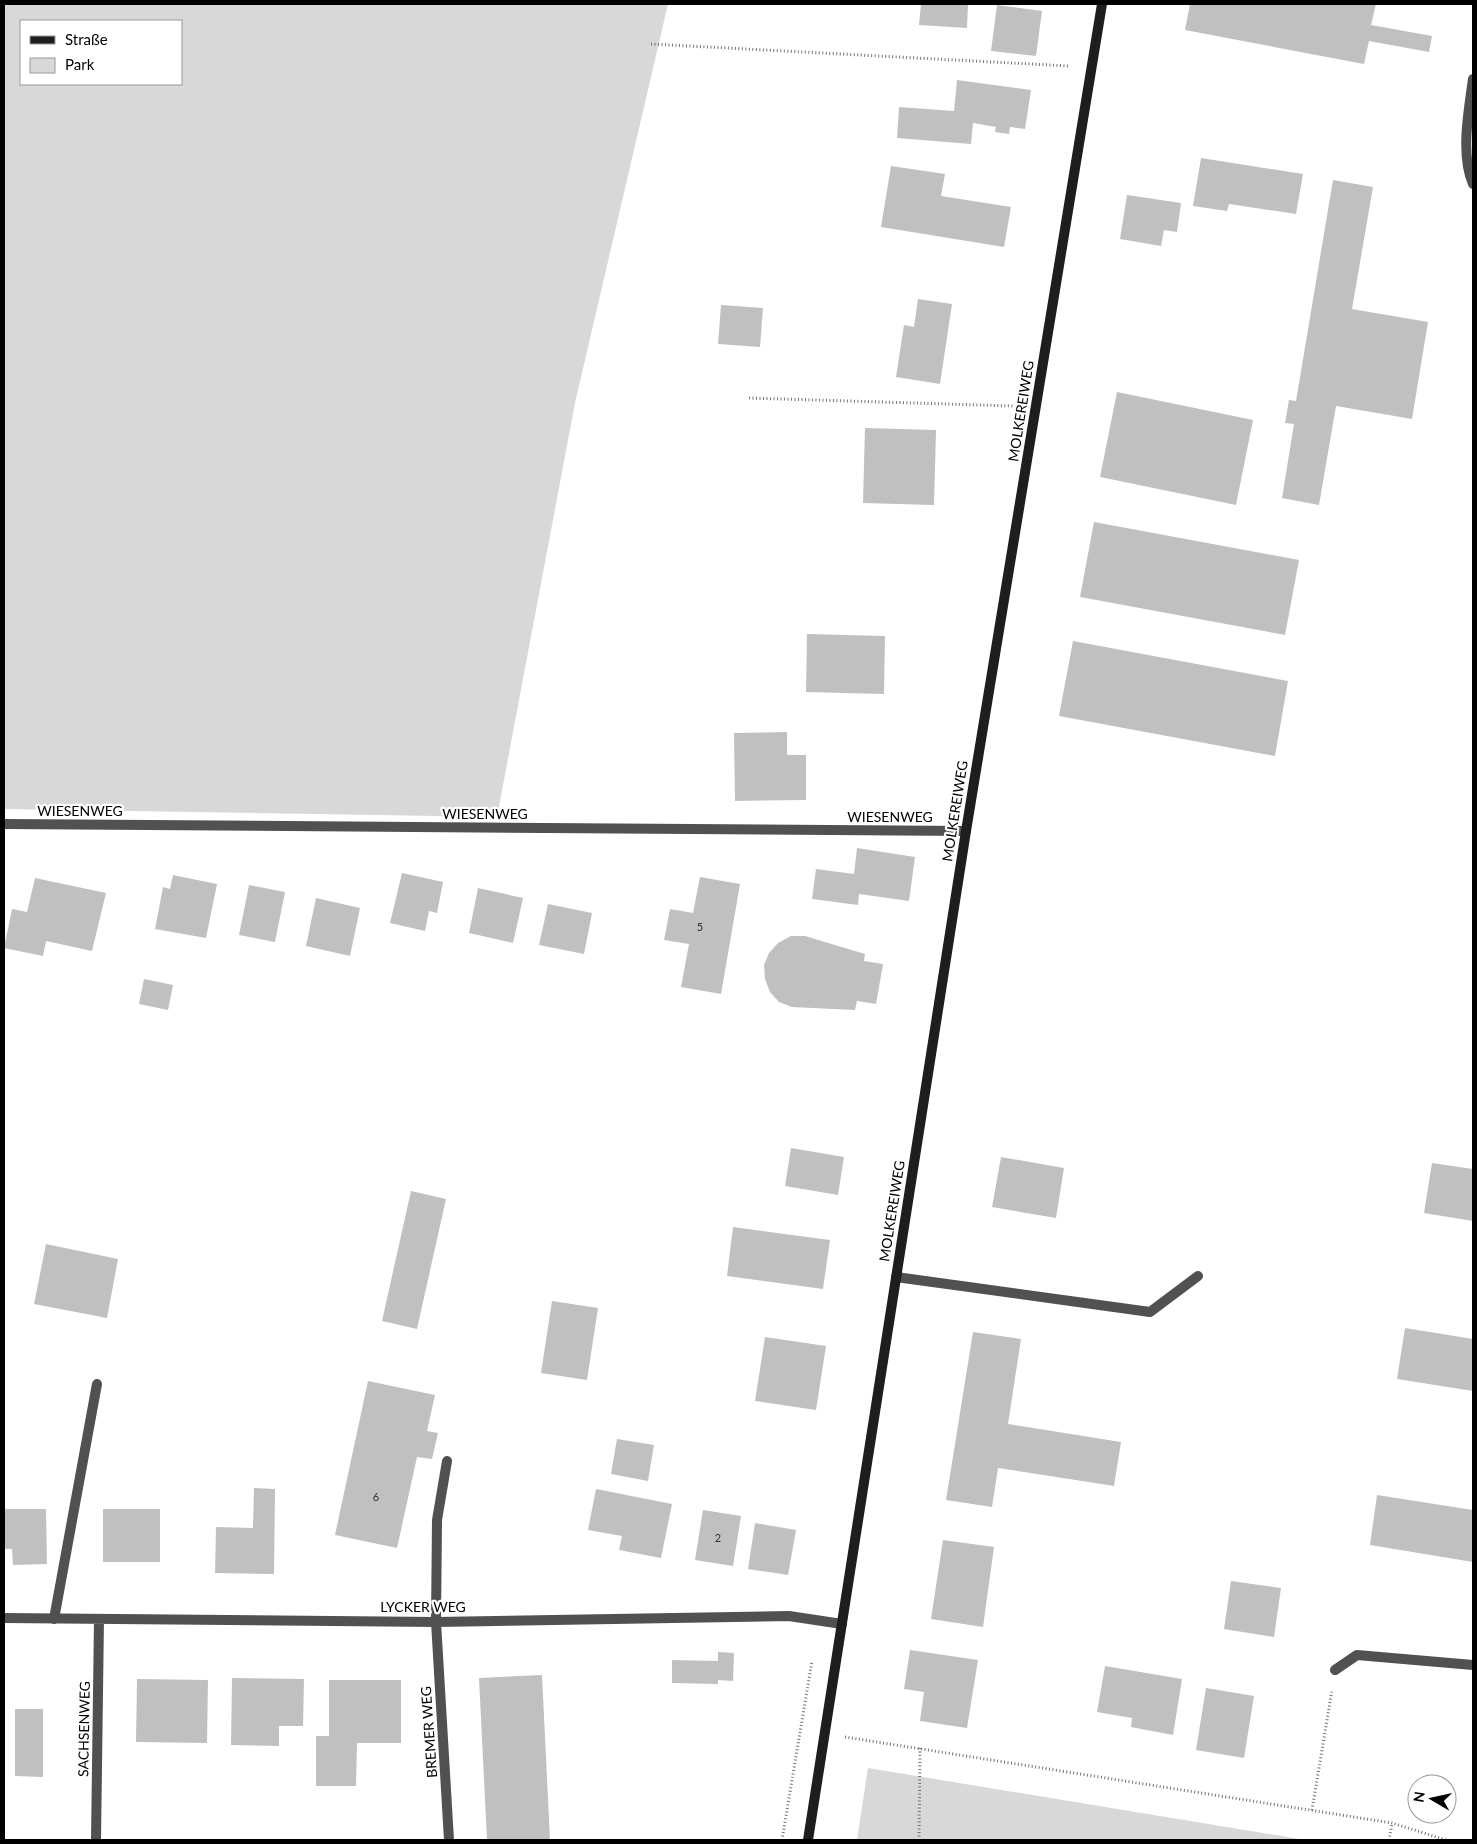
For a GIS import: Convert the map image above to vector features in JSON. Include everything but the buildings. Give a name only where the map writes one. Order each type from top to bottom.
[{"type":"main road","name":"MOLKEREIWEG","points":[[808,1840],[966,831],[1102,4]]},
{"type":"street","points":[[1473,78],[1466,125],[1469,174],[1473,184]]},
{"type":"street","name":"WIESENWEG","points":[[4,824],[966,831]]},
{"type":"street","points":[[896,1277],[1150,1312],[1198,1276]]},
{"type":"street","points":[[54,1619],[97,1384]]},
{"type":"street","name":"BREMER WEG","points":[[447,1461],[437,1520],[436,1622],[449,1840]]},
{"type":"street","name":"LYCKER WEG","points":[[4,1618],[436,1622],[789,1616],[842,1624]]},
{"type":"street","name":"SACHSENWEG","points":[[96,1840],[99,1619]]},
{"type":"street","points":[[1335,1670],[1357,1655],[1473,1665]]},
{"type":"path","points":[[651,44],[1091,68]]},
{"type":"path","points":[[749,398],[1036,407]]},
{"type":"path","points":[[1312,1810],[1335,1670]]},
{"type":"path","points":[[800,1730],[1312,1810],[1392,1824],[1446,1840]]},
{"type":"path","points":[[919,1840],[920,1748]]},
{"type":"path","points":[[1389,1840],[1392,1824]]},
{"type":"green space","points":[[4,4],[668,4],[575,403],[497,817],[4,809]]},
{"type":"green space","points":[[868,1768],[1306,1840],[857,1840]]}]
